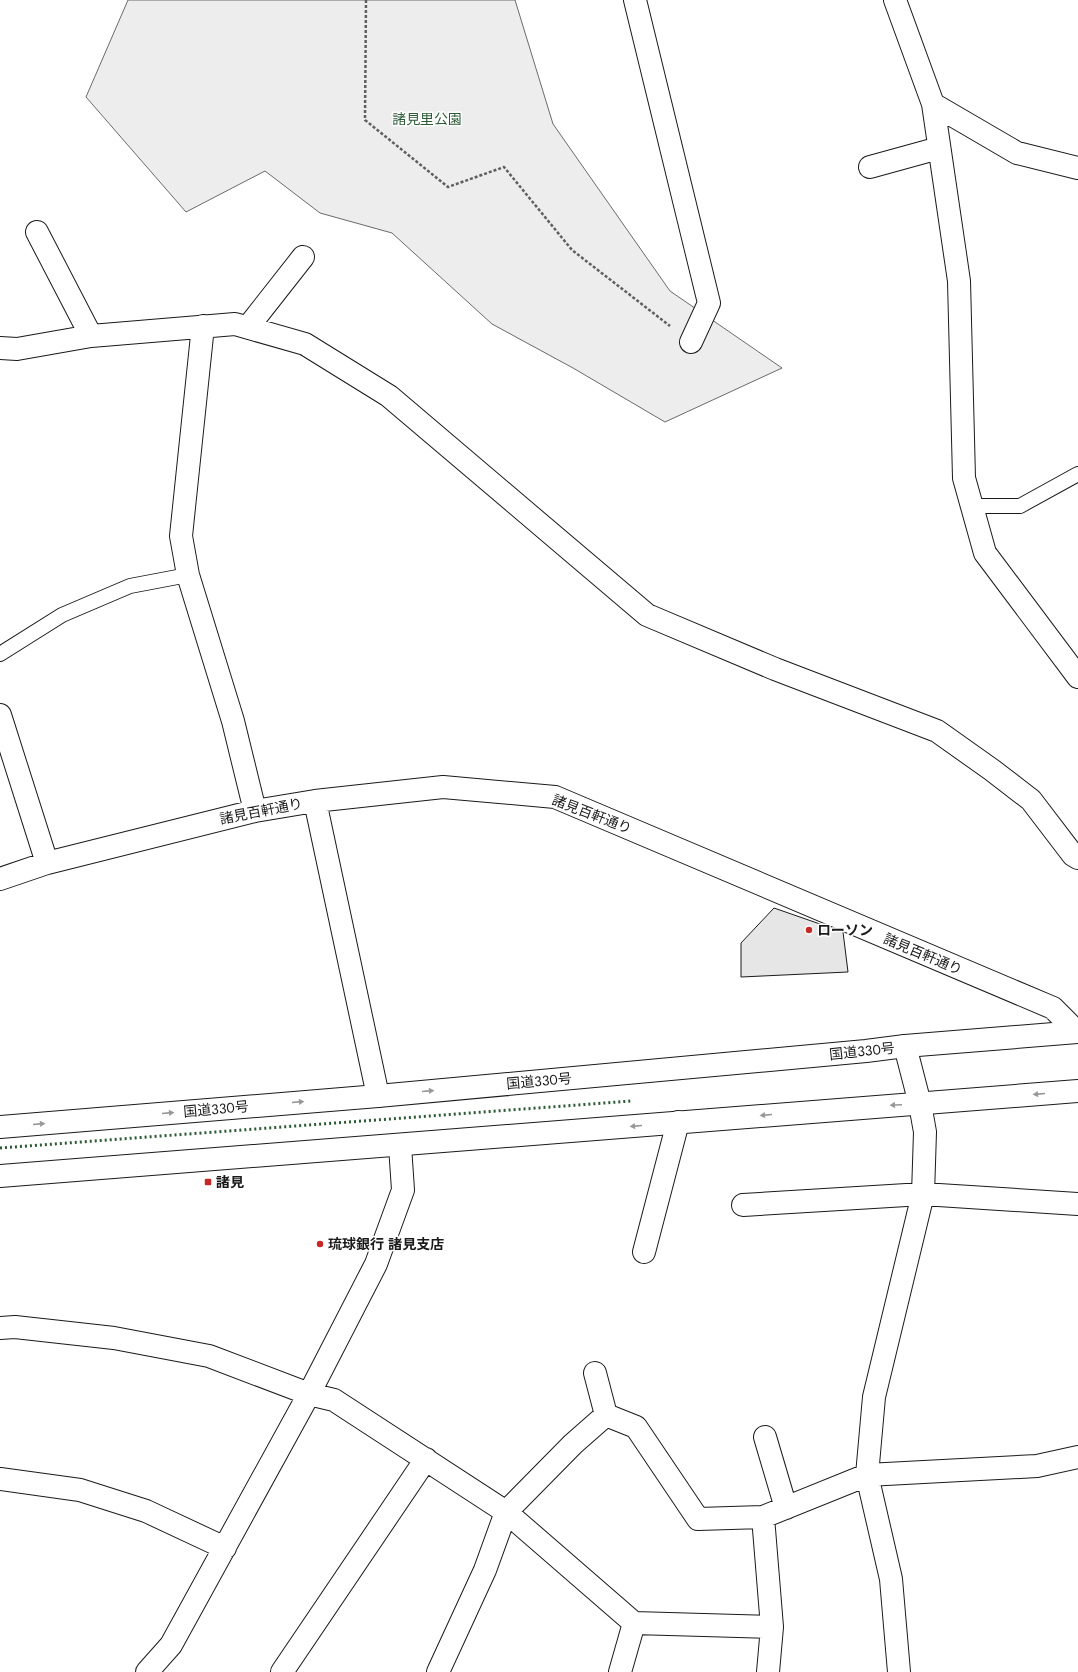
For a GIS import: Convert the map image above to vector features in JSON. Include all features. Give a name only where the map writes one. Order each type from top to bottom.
[{"type":"main road","points":[[635,0],[709,303],[691,342]]},
{"type":"main road","points":[[895,0],[932,104],[959,281],[964,478],[985,553],[1078,677]]},
{"type":"main road","points":[[932,104],[1017,153],[1078,168]]},
{"type":"main road","points":[[870,167],[939,148]]},
{"type":"main road","points":[[37,232],[92,336]]},
{"type":"main road","points":[[248,327],[303,258]]},
{"type":"main road","points":[[0,348],[17,349],[92,336],[235,324],[305,344],[389,396],[647,615],[775,669],[937,731],[1031,800],[1073,855],[1078,858]]},
{"type":"main road","points":[[203,326],[181,536],[188,575],[233,720],[255,811]]},
{"type":"main road","points":[[0,715],[47,863]]},
{"type":"main road","name":"諸見百軒通り","points":[[0,879],[47,863],[255,811],[315,801],[443,787],[555,797],[1052,1008],[1078,1034]]},
{"type":"main road","points":[[315,801],[378,1096]]},
{"type":"main road","name":"国道330号","points":[[0,1127],[378,1096],[858,1052],[905,1046],[1078,1034]]},
{"type":"main road","points":[[899,1672],[891,1578],[867,1475],[874,1397],[923,1194],[925,1132],[920,1104],[905,1046]]},
{"type":"main road","points":[[0,1176],[400,1146],[678,1122],[1078,1091]]},
{"type":"main road","points":[[644,1252],[678,1122]]},
{"type":"main road","points":[[147,1672],[171,1645],[309,1394],[378,1257],[403,1190],[400,1146]]},
{"type":"main road","points":[[742,1205],[923,1194],[1078,1204]]},
{"type":"main road","points":[[0,1328],[15,1327],[114,1338],[209,1356],[309,1394],[334,1400],[506,1512],[634,1623],[772,1627]]},
{"type":"main road","points":[[595,1374],[606,1415]]},
{"type":"main road","points":[[606,1415],[636,1427],[698,1519],[763,1517],[867,1475],[1037,1466],[1078,1457]]},
{"type":"main road","points":[[438,1672],[485,1570],[506,1512],[573,1444],[606,1415]]},
{"type":"main road","points":[[765,1437],[786,1508]]},
{"type":"main road","points":[[282,1672],[426,1459]]},
{"type":"main road","points":[[0,1479],[80,1490],[146,1512],[224,1548]]},
{"type":"main road","points":[[763,1517],[772,1627],[768,1672]]},
{"type":"main road","points":[[620,1672],[634,1623]]},
{"type":"lane","points":[[972,506],[1020,506],[1078,474]]},
{"type":"lane","points":[[0,654],[62,614],[130,586],[188,575]]},
{"type":"path","points":[[366,0],[365,120],[448,187],[504,167],[572,250],[691,342]]},
{"type":"shaded area","name":"諸見里公園","points":[[128,0],[515,0],[553,124],[670,291],[782,368],[665,422],[573,368],[492,324],[392,233],[320,213],[265,171],[186,212],[86,97]]},
{"type":"building","points":[[774,908],[843,932],[848,972],[741,977],[741,943]]},
{"type":"hedge","points":[[0,1148],[631,1101]]},
{"type":"place","name":"ローソン","points":[[809,930]]},
{"type":"place","name":"諸見","points":[[208,1182]]},
{"type":"place","name":"琉球銀行 諸見支店","points":[[320,1244]]}]
